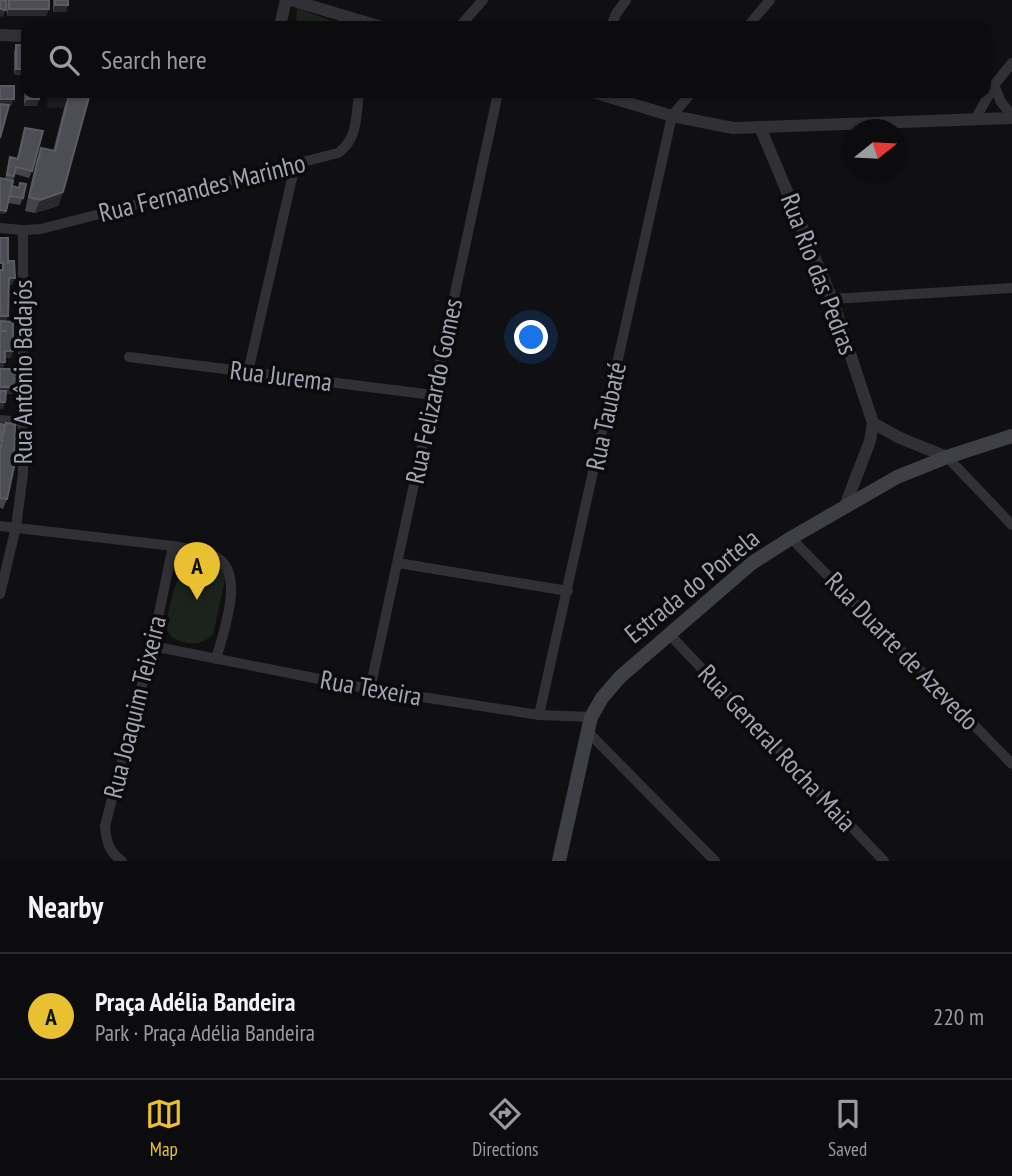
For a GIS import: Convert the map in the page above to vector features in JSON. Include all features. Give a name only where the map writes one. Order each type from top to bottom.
[{"type":"main road","name":"Estrada do Portela","points":[[559,861],[591,717],[602,698],[620,677],[752,563],[791,538],[897,477],[1012,436]]},
{"type":"street","points":[[282,21],[288,0],[358,21]]},
{"type":"street","points":[[464,21],[483,0]]},
{"type":"street","points":[[613,21],[626,0]]},
{"type":"street","points":[[752,21],[770,0]]},
{"type":"street","points":[[0,35],[21,36]]},
{"type":"street","points":[[991,90],[1012,63]]},
{"type":"street","points":[[994,85],[1001,103],[1012,116]]},
{"type":"street","name":"Rua Fernandes Marinho","points":[[0,228],[41,229],[338,153],[348,146],[354,135],[358,98]]},
{"type":"street","name":"Rua Felizardo Gomes","points":[[370,690],[497,98]]},
{"type":"street","points":[[612,98],[671,116],[713,125],[760,127],[1012,116]]},
{"type":"street","points":[[671,116],[687,98]]},
{"type":"street","points":[[976,118],[987,98]]},
{"type":"street","name":"Rua Taubaté","points":[[539,715],[671,116]]},
{"type":"street","name":"Rua Rio das Pedras","points":[[760,127],[832,299],[873,423]]},
{"type":"street","points":[[248,372],[295,165]]},
{"type":"street","name":"Rua Antônio Badajós","points":[[0,594],[16,527],[23,474],[23,230]]},
{"type":"street","points":[[832,299],[1012,288]]},
{"type":"street","name":"Rua Jurema","points":[[129,357],[433,395]]},
{"type":"street","points":[[0,420],[24,422]]},
{"type":"street","points":[[845,506],[870,441],[873,423],[947,457],[1012,525]]},
{"type":"street","points":[[0,526],[202,551],[219,558],[230,575],[231,589],[229,609],[216,659]]},
{"type":"street","name":"Rua Duarte de Azevedo","points":[[791,538],[1012,764]]},
{"type":"street","name":"Rua Joaquim Teixeira","points":[[122,861],[113,854],[106,840],[105,826],[152,646],[173,547]]},
{"type":"street","points":[[398,563],[568,591]]},
{"type":"street","name":"Rua General Rocha Maia","points":[[670,635],[884,861]]},
{"type":"street","name":"Rua Texeira","points":[[152,646],[370,690],[539,715],[591,717]]},
{"type":"street","points":[[587,731],[715,861]]},
{"type":"shaded area","points":[[297,8],[332,21],[296,21]]},
{"type":"shaded area","points":[[48,98],[83,98],[83,107],[47,108]]},
{"type":"shaded area","points":[[198,557],[215,563],[226,575],[213,635],[201,642],[181,642],[168,631],[168,614],[183,565],[186,560]]},
{"type":"building","points":[[0,0],[6,0],[6,10],[0,9]]},
{"type":"building","points":[[9,0],[49,0],[49,9],[9,9]]},
{"type":"building","points":[[55,0],[68,0],[68,5],[55,5]]},
{"type":"building","points":[[16,45],[21,45],[21,69],[16,69]]},
{"type":"building","points":[[0,86],[14,86],[14,99],[0,99]]},
{"type":"building","points":[[68,98],[89,98],[63,192],[40,200],[29,197],[41,148],[55,151]]},
{"type":"building","points":[[0,104],[9,105],[0,138]]},
{"type":"building","points":[[25,128],[43,131],[32,171],[16,167],[14,176],[7,175],[10,157],[18,159]]},
{"type":"building","points":[[0,178],[13,181],[6,211],[0,210]]},
{"type":"building","points":[[20,183],[26,184],[23,198],[10,196],[12,186],[19,188]]},
{"type":"building","points":[[0,238],[8,238],[8,264],[9,261],[14,261],[15,278],[9,278],[8,316],[0,316],[0,270],[3,270],[3,263],[0,263]]},
{"type":"building","points":[[0,321],[13,322],[13,351],[5,351],[5,362],[0,362],[0,331],[7,331],[0,330]]},
{"type":"building","points":[[0,369],[17,369],[16,387],[0,387]]},
{"type":"building","points":[[0,391],[6,391],[5,402],[0,402]]},
{"type":"building","points":[[6,423],[15,424],[14,467],[7,499],[0,498],[0,450]]},
{"type":"building","points":[[0,424],[4,425],[0,442]]},
{"type":"place","name":"Praça Adélia Bandeira","points":[[197,600]]}]
